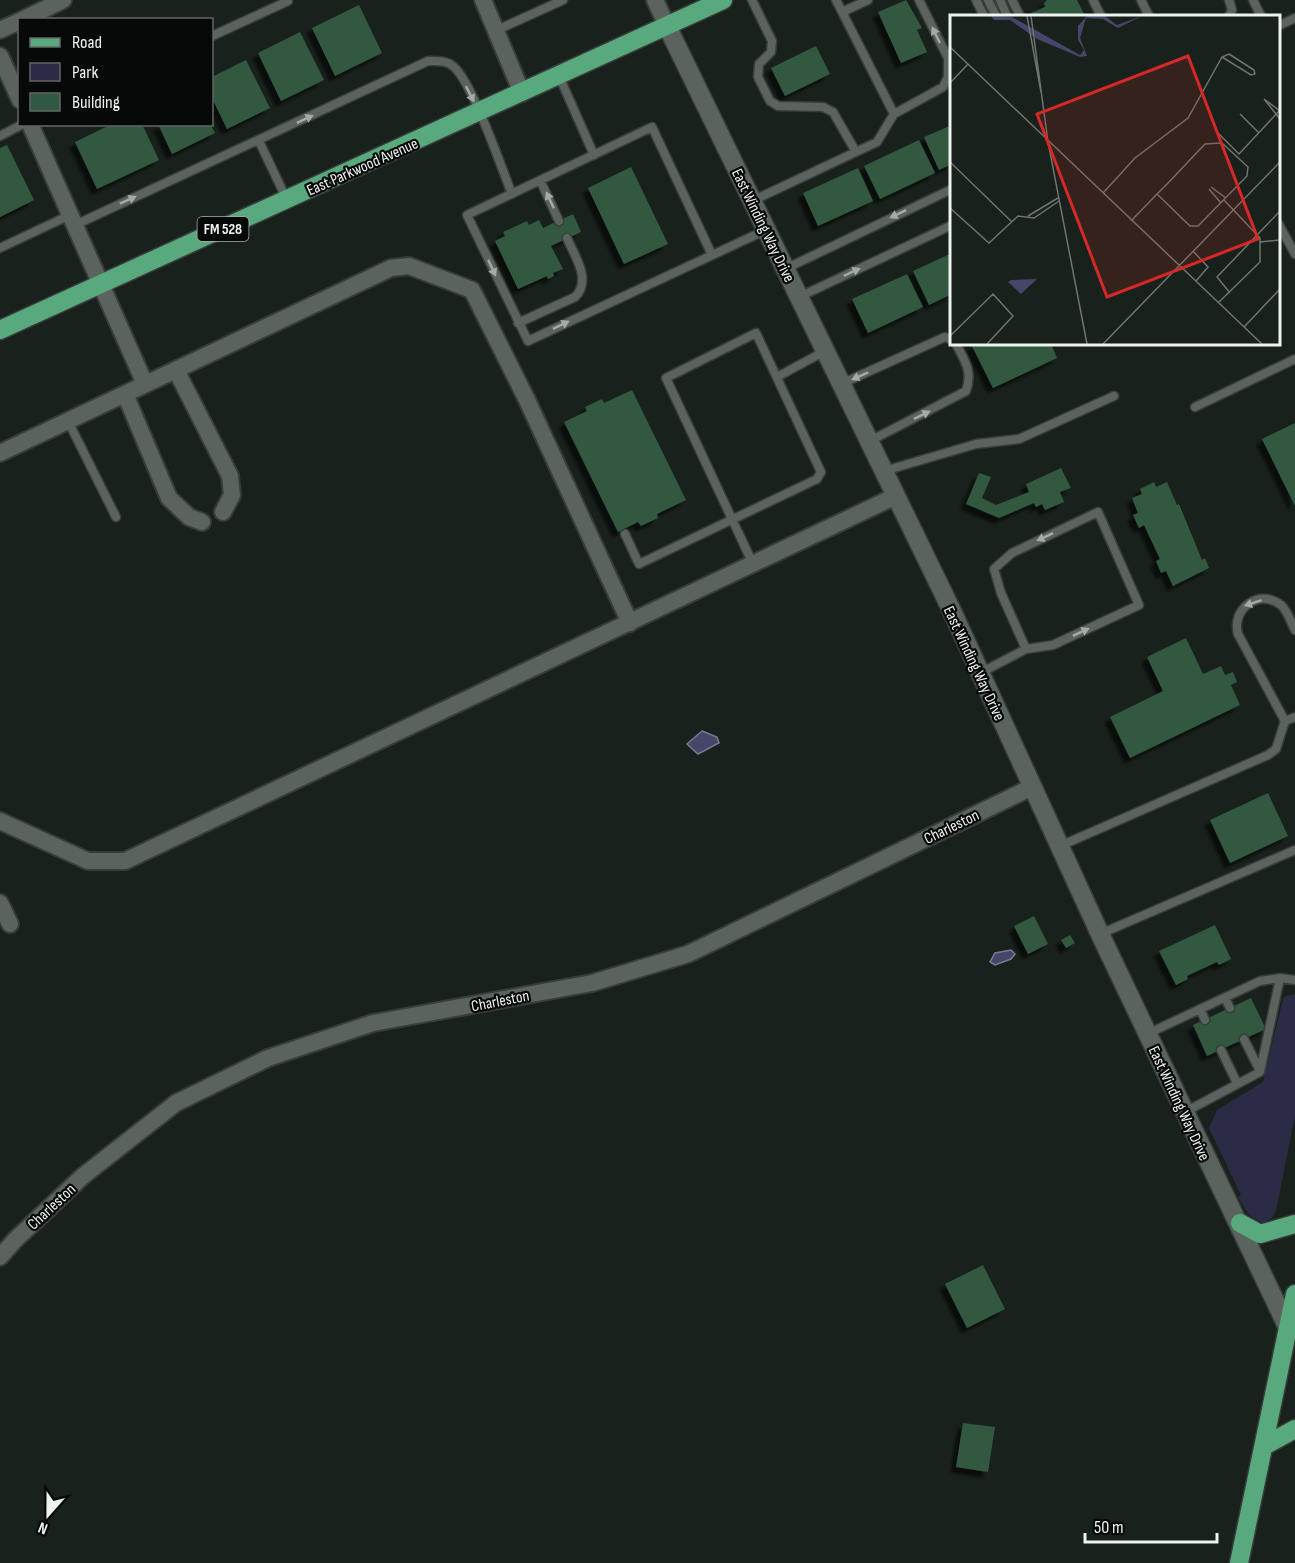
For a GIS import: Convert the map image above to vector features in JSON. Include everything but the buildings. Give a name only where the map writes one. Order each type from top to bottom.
[{"type":"main road","name":"East Parkwood Avenue","points":[[0,330],[723,0]]},
{"type":"main road","points":[[1240,1223],[1260,1234],[1295,1224]]},
{"type":"main road","points":[[1239,1563],[1264,1446],[1292,1335],[1295,1294]]},
{"type":"main road","points":[[1264,1446],[1295,1429]]},
{"type":"street","points":[[25,18],[63,0]]},
{"type":"street","points":[[483,0],[522,93]]},
{"type":"street","name":"East Winding Way Drive","points":[[655,0],[896,496],[1147,1034],[1292,1335]]},
{"type":"street","points":[[0,30],[18,21]]},
{"type":"street","points":[[0,56],[18,96]]},
{"type":"street","points":[[31,126],[145,384]]},
{"type":"street","points":[[0,453],[391,268],[409,266],[472,290],[527,400],[630,623]]},
{"type":"street","points":[[176,370],[230,476],[232,495],[223,512]]},
{"type":"street","points":[[125,394],[169,498],[189,517],[202,522]]},
{"type":"street","points":[[0,820],[88,861],[125,861],[896,496]]},
{"type":"street","name":"Charleston","points":[[0,1257],[83,1176],[176,1102],[268,1058],[373,1023],[592,983],[688,954],[1032,787]]},
{"type":"street","points":[[0,903],[10,924]]},
{"type":"lane","points":[[497,30],[563,0]]},
{"type":"lane","points":[[752,0],[772,41],[771,52],[759,64],[758,77],[770,101],[778,106],[823,107],[833,112],[856,152]]},
{"type":"lane","points":[[836,0],[894,114]]},
{"type":"lane","points":[[842,12],[868,0]]},
{"type":"lane","points":[[752,201],[877,142],[894,114],[943,87],[949,70],[948,58],[919,0]]},
{"type":"lane","points":[[976,0],[984,15]]},
{"type":"lane","points":[[988,0],[996,15]]},
{"type":"lane","points":[[1000,0],[1007,15]]},
{"type":"lane","points":[[1012,0],[1020,15]]},
{"type":"lane","points":[[1094,0],[1101,15]]},
{"type":"lane","points":[[1141,0],[1148,15]]},
{"type":"lane","points":[[1229,0],[1232,10],[1230,15]]},
{"type":"lane","points":[[1253,0],[1260,15]]},
{"type":"lane","points":[[213,36],[288,1]]},
{"type":"lane","points":[[1280,25],[1295,18]]},
{"type":"lane","points":[[0,248],[73,220],[259,141],[428,61],[440,61],[455,68],[479,113],[512,194]]},
{"type":"lane","points":[[559,76],[594,155]]},
{"type":"lane","points":[[0,136],[19,126]]},
{"type":"lane","points":[[712,255],[652,127],[467,215],[528,341],[766,230]]},
{"type":"lane","points":[[259,141],[287,200]]},
{"type":"lane","points":[[540,180],[559,221]]},
{"type":"lane","points":[[785,269],[950,189]]},
{"type":"lane","points":[[799,297],[950,225]]},
{"type":"lane","points":[[1280,227],[1295,254]]},
{"type":"lane","points":[[518,323],[575,297],[582,290],[584,282],[567,238]]},
{"type":"lane","points":[[625,534],[639,564],[732,519],[817,479],[821,472],[756,333],[666,378],[732,519],[753,564]]},
{"type":"lane","points":[[841,384],[945,337],[950,340]]},
{"type":"lane","points":[[869,441],[966,392],[969,367],[957,345]]},
{"type":"lane","points":[[777,377],[825,351]]},
{"type":"lane","points":[[1195,407],[1295,359]]},
{"type":"lane","points":[[884,472],[976,444],[1019,439],[1114,396]]},
{"type":"lane","points":[[68,421],[116,517]]},
{"type":"lane","points":[[979,673],[1026,649],[1053,645],[1139,605],[1098,512],[1012,553],[994,568],[1001,593],[1026,649]]},
{"type":"lane","points":[[1060,846],[1268,755],[1276,749],[1285,721],[1235,626],[1243,605],[1266,599],[1280,604],[1295,630]]},
{"type":"lane","points":[[1285,721],[1295,717]]},
{"type":"lane","points":[[1100,934],[1295,850]]},
{"type":"lane","points":[[1147,1034],[1260,981],[1280,978],[1295,980]]},
{"type":"lane","points":[[1260,1072],[1280,978]]},
{"type":"lane","points":[[1225,998],[1230,1008]]},
{"type":"lane","points":[[1200,1009],[1205,1020]]},
{"type":"lane","points":[[1244,1039],[1260,1072]]},
{"type":"lane","points":[[1221,1050],[1238,1083]]},
{"type":"lane","points":[[1185,1112],[1260,1072]]},
{"type":"green space","points":[[1295,994],[1295,1115],[1276,1211],[1272,1218],[1263,1223],[1249,1215],[1238,1197],[1241,1195],[1209,1128],[1217,1110],[1263,1082],[1283,999],[1285,996]]},
{"type":"shaded area","points":[[702,731],[717,737],[719,743],[698,754],[687,744]]},
{"type":"shaded area","points":[[1011,950],[1015,954],[1011,959],[995,965],[990,962],[995,953]]}]
